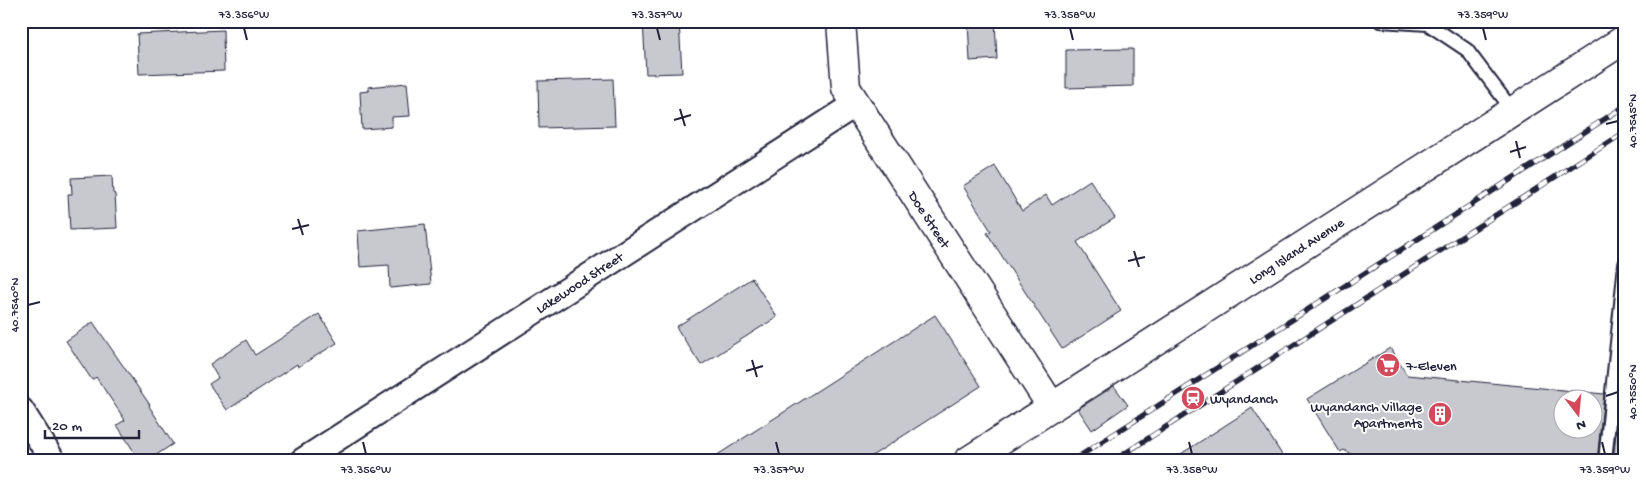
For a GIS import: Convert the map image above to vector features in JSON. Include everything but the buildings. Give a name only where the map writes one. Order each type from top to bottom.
[{"type":"street","name":"Doe Street","points":[[841,21],[846,88],[1052,407]]},
{"type":"street","name":"Long Island Avenue","points":[[968,461],[1625,39]]},
{"type":"street","name":"Lakewood Street","points":[[302,461],[856,104]]},
{"type":"street","points":[[21,410],[53,461]]},
{"type":"lane","points":[[1380,21],[1428,24],[1467,50],[1513,111]]},
{"type":"lane","points":[[1605,461],[1625,264]]},
{"type":"railway","points":[[1072,461],[1625,106]]},
{"type":"railway","points":[[1113,461],[1625,132]]},
{"type":"place","name":"7-Eleven","points":[[1388,365]]},
{"type":"place","name":"Wyandanch","points":[[1193,398]]},
{"type":"place","name":"Wyandanch Village Apartments","points":[[1440,414]]}]
